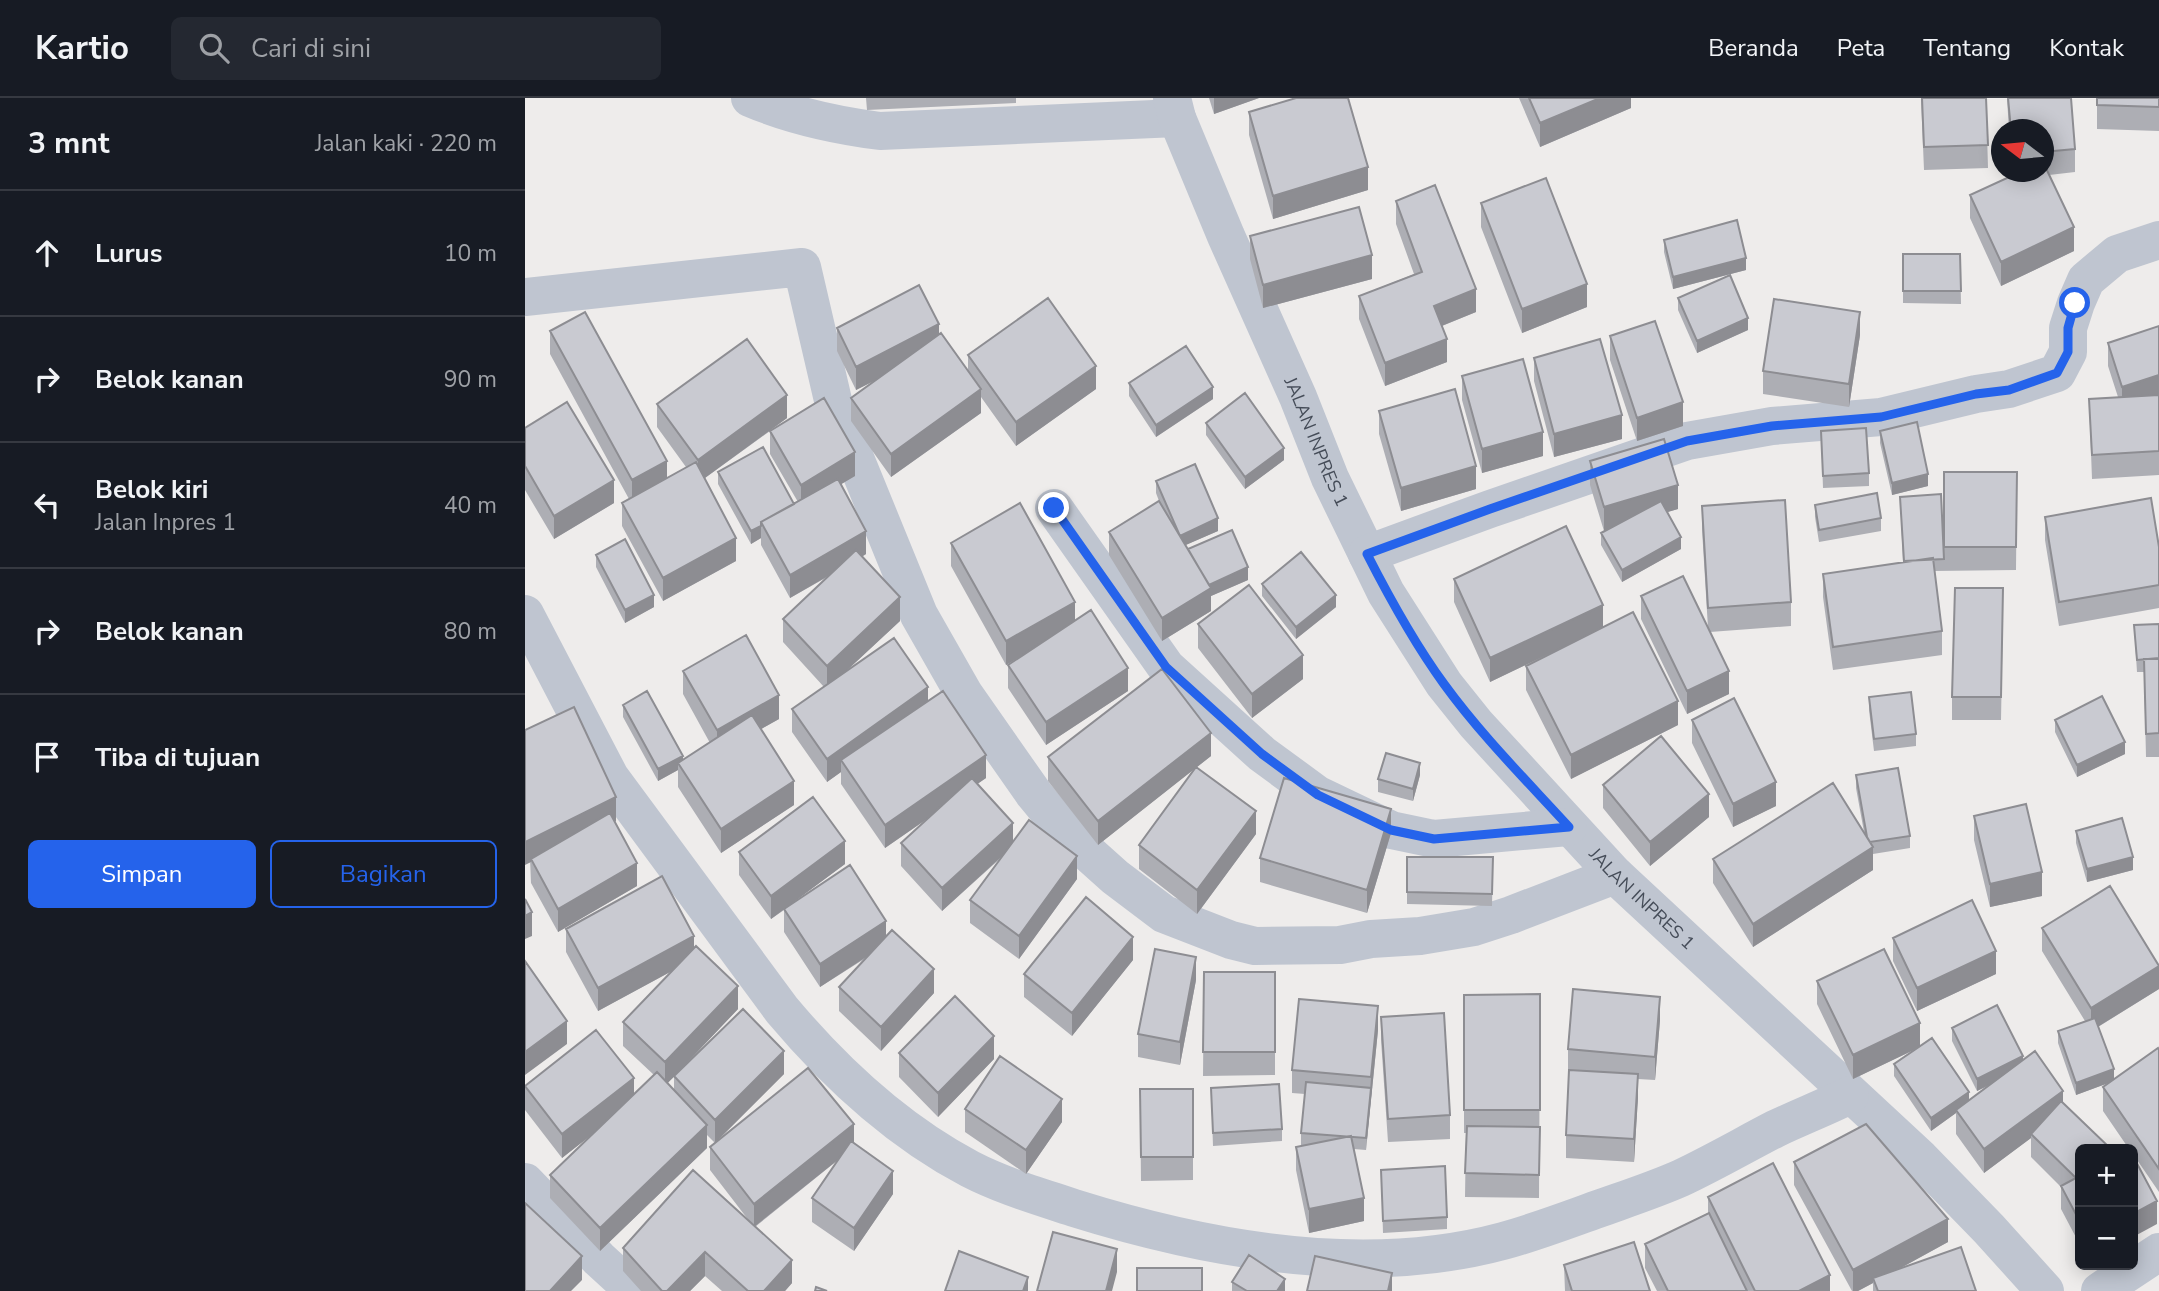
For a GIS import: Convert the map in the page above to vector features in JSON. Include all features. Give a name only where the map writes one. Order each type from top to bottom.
[{"type":"street","points":[[750,98],[796,115],[837,125],[880,131],[1175,108]]},
{"type":"street","name":"JALAN INPRES 1","points":[[1175,108],[1226,236],[1298,397],[1330,478],[1410,634],[1444,684],[1476,724],[1615,875],[1920,1158],[2045,1291]]},
{"type":"street","points":[[1367,554],[1687,441],[1772,426],[1881,417],[1976,394],[2009,390],[2057,373],[2068,352],[2068,328],[2075,303],[2086,280],[2117,254],[2159,240]]},
{"type":"street","points":[[525,297],[802,267],[835,409],[919,615],[964,694],[1058,824],[1115,877],[1164,914],[1231,940],[1255,946],[1340,945],[1474,927],[1615,875]]},
{"type":"street","points":[[1054,508],[1166,667],[1262,754],[1318,795],[1391,830],[1434,839],[1569,827]]},
{"type":"street","points":[[525,614],[610,777],[782,1010],[857,1090],[893,1120],[969,1169],[1014,1189],[1128,1224],[1183,1237],[1313,1256],[1387,1259],[1462,1250],[1554,1225],[1681,1178],[1779,1127],[1850,1095]]},
{"type":"street","points":[[525,1182],[599,1259],[634,1291]]},
{"type":"street","points":[[2100,1291],[2159,1252]]},
{"type":"building","points":[[1296,98],[1348,98],[1368,167],[1273,196],[1249,112]]},
{"type":"building","points":[[1529,98],[1600,98],[1540,123]]},
{"type":"building","points":[[1922,98],[1986,98],[1988,145],[1924,147]]},
{"type":"building","points":[[2008,98],[2071,98],[2075,149],[2054,151],[2054,119],[2010,119]]},
{"type":"building","points":[[2097,98],[2159,98],[2159,107],[2097,105]]},
{"type":"building","points":[[1546,178],[1587,284],[1522,309],[1481,203]]},
{"type":"building","points":[[1998,182],[2053,182],[2074,227],[2001,262],[1970,195]]},
{"type":"building","points":[[1435,185],[1476,289],[1434,306],[1447,339],[1385,363],[1359,296],[1422,272],[1396,201]]},
{"type":"building","points":[[1359,207],[1372,255],[1263,285],[1250,236]]},
{"type":"building","points":[[1737,220],[1746,258],[1673,277],[1664,240]]},
{"type":"building","points":[[1903,254],[1960,254],[1961,291],[1903,291]]},
{"type":"building","points":[[1730,275],[1748,318],[1697,341],[1678,298]]},
{"type":"building","points":[[919,285],[939,324],[856,367],[837,328]]},
{"type":"building","points":[[1048,298],[1096,366],[1016,422],[968,355]]},
{"type":"building","points":[[1774,299],[1860,312],[1849,384],[1763,371]]},
{"type":"building","points":[[585,312],[667,461],[632,480],[550,331]]},
{"type":"building","points":[[1655,321],[1683,402],[1637,418],[1610,336]]},
{"type":"building","points":[[2159,326],[2159,375],[2122,387],[2108,343]]},
{"type":"building","points":[[941,333],[981,389],[891,454],[851,398]]},
{"type":"building","points":[[747,339],[787,395],[698,460],[657,404]]},
{"type":"building","points":[[1600,339],[1622,415],[1554,434],[1534,358]]},
{"type":"building","points":[[1186,346],[1213,387],[1156,425],[1129,383]]},
{"type":"building","points":[[1523,359],[1543,432],[1482,449],[1462,376]]},
{"type":"building","points":[[1455,389],[1476,466],[1401,488],[1379,411]]},
{"type":"building","points":[[1245,393],[1284,448],[1245,477],[1206,423]]},
{"type":"building","points":[[2159,395],[2159,451],[2092,455],[2089,399]]},
{"type":"building","points":[[824,398],[855,452],[801,485],[770,431]]},
{"type":"building","points":[[567,402],[614,480],[554,516],[525,466],[525,428]]},
{"type":"building","points":[[1917,422],[1928,474],[1892,483],[1880,431]]},
{"type":"building","points":[[1866,428],[1869,473],[1823,476],[1821,431]]},
{"type":"building","points":[[1664,439],[1678,485],[1604,507],[1590,461]]},
{"type":"building","points":[[763,447],[794,504],[761,522],[761,526],[751,531],[718,472]]},
{"type":"building","points":[[696,462],[736,538],[663,578],[622,503]]},
{"type":"building","points":[[1195,464],[1218,518],[1180,536],[1156,481]]},
{"type":"building","points":[[1944,472],[2017,472],[2016,547],[1944,547]]},
{"type":"building","points":[[838,479],[866,531],[790,575],[761,522]]},
{"type":"building","points":[[1877,493],[1881,518],[1819,530],[1815,505]]},
{"type":"building","points":[[1941,494],[1944,559],[1904,561],[1900,497]]},
{"type":"building","points":[[2151,498],[2159,547],[2159,585],[2059,602],[2045,517]]},
{"type":"building","points":[[1785,500],[1791,602],[1708,608],[1702,506]]},
{"type":"building","points":[[1159,501],[1211,588],[1162,618],[1109,532]]},
{"type":"building","points":[[1661,501],[1681,537],[1622,570],[1601,533]]},
{"type":"building","points":[[1020,503],[1075,602],[1006,641],[951,543]]},
{"type":"building","points":[[1566,526],[1603,605],[1490,658],[1454,579]]},
{"type":"building","points":[[1232,530],[1248,567],[1209,585],[1188,549]]},
{"type":"building","points":[[625,539],[654,595],[625,610],[596,555]]},
{"type":"building","points":[[856,550],[900,597],[827,666],[783,619]]},
{"type":"building","points":[[1301,552],[1336,595],[1296,627],[1262,584]]},
{"type":"building","points":[[1933,558],[1942,631],[1833,647],[1823,574]]},
{"type":"building","points":[[1683,576],[1729,671],[1687,691],[1641,596]]},
{"type":"building","points":[[1249,585],[1303,655],[1252,694],[1198,624]]},
{"type":"building","points":[[1955,588],[2003,588],[2001,697],[1952,697]]},
{"type":"building","points":[[1091,610],[1128,668],[1046,722],[1008,665]]},
{"type":"building","points":[[1633,612],[1678,701],[1571,755],[1526,666]]},
{"type":"building","points":[[2159,624],[2159,658],[2137,660],[2134,625]]},
{"type":"building","points":[[746,635],[779,695],[717,730],[683,671]]},
{"type":"building","points":[[894,638],[928,687],[827,759],[792,709]]},
{"type":"building","points":[[2144,659],[2159,659],[2159,733],[2146,734]]},
{"type":"building","points":[[1162,669],[1211,733],[1098,821],[1048,757]]},
{"type":"building","points":[[647,691],[683,756],[658,769],[623,705]]},
{"type":"building","points":[[943,691],[986,755],[885,825],[841,760]]},
{"type":"building","points":[[1911,692],[1916,734],[1874,739],[1869,697]]},
{"type":"building","points":[[2102,696],[2125,742],[2077,765],[2055,720]]},
{"type":"building","points":[[1734,698],[1776,782],[1733,804],[1692,720]]},
{"type":"building","points":[[574,707],[616,797],[525,842],[525,730]]},
{"type":"building","points":[[752,715],[794,781],[721,829],[678,763]]},
{"type":"building","points":[[1661,736],[1709,794],[1650,842],[1603,785]]},
{"type":"building","points":[[1386,753],[1420,763],[1413,789],[1378,779]]},
{"type":"building","points":[[1196,767],[1256,811],[1197,890],[1139,845]]},
{"type":"building","points":[[1898,768],[1910,836],[1870,842],[1856,775]]},
{"type":"building","points":[[972,778],[1013,823],[942,888],[901,843]]},
{"type":"building","points":[[1284,778],[1391,809],[1367,890],[1260,858]]},
{"type":"building","points":[[1833,783],[1873,847],[1753,924],[1713,859]]},
{"type":"building","points":[[813,797],[845,841],[771,896],[739,852]]},
{"type":"building","points":[[2026,804],[2042,872],[1990,884],[1974,816]]},
{"type":"building","points":[[610,813],[637,863],[558,909],[531,859]]},
{"type":"building","points":[[2122,818],[2133,857],[2087,869],[2076,831]]},
{"type":"building","points":[[1029,820],[1077,856],[1019,936],[970,900]]},
{"type":"building","points":[[1407,857],[1493,857],[1492,894],[1407,892]]},
{"type":"building","points":[[850,865],[886,921],[820,964],[784,909]]},
{"type":"building","points":[[662,876],[694,936],[598,988],[566,929]]},
{"type":"building","points":[[2110,886],[2159,966],[2091,1008],[2042,928]]},
{"type":"building","points":[[1086,897],[1133,937],[1072,1013],[1024,974]]},
{"type":"building","points":[[525,899],[532,912],[525,916]]},
{"type":"building","points":[[1972,900],[1996,951],[1917,988],[1893,938]]},
{"type":"building","points":[[892,930],[934,969],[881,1027],[839,987]]},
{"type":"building","points":[[696,946],[738,986],[665,1062],[623,1022]]},
{"type":"building","points":[[1155,949],[1196,957],[1180,1042],[1138,1034]]},
{"type":"building","points":[[1884,949],[1920,1023],[1853,1055],[1817,981]]},
{"type":"building","points":[[525,961],[567,1021],[525,1052]]},
{"type":"building","points":[[1204,972],[1275,972],[1275,1052],[1203,1052]]},
{"type":"building","points":[[1573,989],[1660,997],[1655,1057],[1568,1049]]},
{"type":"building","points":[[1540,994],[1540,1110],[1464,1110],[1464,995]]},
{"type":"building","points":[[955,996],[994,1036],[938,1093],[899,1053]]},
{"type":"building","points":[[1299,999],[1378,1006],[1371,1077],[1292,1070]]},
{"type":"building","points":[[1997,1005],[2023,1056],[1977,1079],[1952,1028]]},
{"type":"building","points":[[743,1009],[784,1051],[715,1120],[674,1076]]},
{"type":"building","points":[[1444,1013],[1450,1115],[1388,1119],[1381,1017]]},
{"type":"building","points":[[2095,1018],[2114,1069],[2076,1083],[2058,1031]]},
{"type":"building","points":[[596,1030],[634,1078],[562,1134],[525,1086]]},
{"type":"building","points":[[1932,1038],[1969,1092],[1931,1118],[1894,1064]]},
{"type":"building","points":[[2158,1048],[2159,1050],[2159,1169],[2103,1087]]},
{"type":"building","points":[[2035,1051],[2063,1091],[1984,1149],[1956,1110]]},
{"type":"building","points":[[1000,1056],[1062,1099],[1026,1150],[965,1109]]},
{"type":"building","points":[[808,1068],[854,1124],[754,1204],[710,1147]]},
{"type":"building","points":[[1569,1070],[1638,1074],[1634,1139],[1566,1135]]},
{"type":"building","points":[[657,1072],[707,1125],[600,1228],[550,1175]]},
{"type":"building","points":[[1306,1082],[1371,1088],[1366,1138],[1301,1133]]},
{"type":"building","points":[[1279,1084],[1282,1129],[1213,1133],[1211,1088]]},
{"type":"building","points":[[1140,1089],[1193,1089],[1193,1157],[1141,1157]]},
{"type":"building","points":[[2061,1101],[2106,1144],[2075,1144],[2075,1177],[2031,1134]]},
{"type":"building","points":[[1866,1124],[1948,1219],[1853,1270],[1794,1162]]},
{"type":"building","points":[[1467,1126],[1540,1127],[1539,1175],[1465,1173]]},
{"type":"building","points":[[1351,1136],[1364,1198],[1309,1209],[1296,1147]]},
{"type":"building","points":[[851,1141],[893,1171],[854,1228],[812,1198]]},
{"type":"building","points":[[1773,1163],[1830,1275],[1799,1291],[1755,1291],[1708,1197]]},
{"type":"building","points":[[2138,1165],[2157,1201],[2138,1211]]},
{"type":"building","points":[[1445,1166],[1447,1217],[1383,1221],[1381,1170]]},
{"type":"building","points":[[693,1170],[792,1260],[764,1291],[748,1291],[705,1252],[667,1291],[662,1291],[623,1248]]},
{"type":"building","points":[[2075,1179],[2075,1213],[2061,1186]]},
{"type":"building","points":[[525,1203],[582,1256],[550,1291],[525,1291]]},
{"type":"building","points":[[1709,1213],[1747,1291],[1668,1291],[1645,1244]]},
{"type":"building","points":[[1053,1232],[1117,1249],[1106,1291],[1037,1291]]},
{"type":"building","points":[[1634,1242],[1650,1291],[1572,1291],[1564,1265]]},
{"type":"building","points":[[1961,1247],[1976,1291],[1878,1291],[1873,1278]]},
{"type":"building","points":[[959,1251],[1028,1277],[1023,1291],[945,1291]]},
{"type":"building","points":[[1249,1255],[1285,1279],[1277,1291],[1247,1291],[1232,1282]]},
{"type":"building","points":[[1315,1256],[1392,1273],[1388,1291],[1307,1291]]},
{"type":"building","points":[[1137,1268],[1202,1268],[1202,1291],[1137,1291]]},
{"type":"route","points":[[1054,508],[1166,667],[1262,754],[1318,795],[1391,830],[1434,839],[1569,827],[1476,724],[1444,684],[1410,634],[1367,554],[1687,441],[1772,426],[1881,417],[2032,383],[2057,373],[2068,352],[2068,328],[2075,303]]}]
